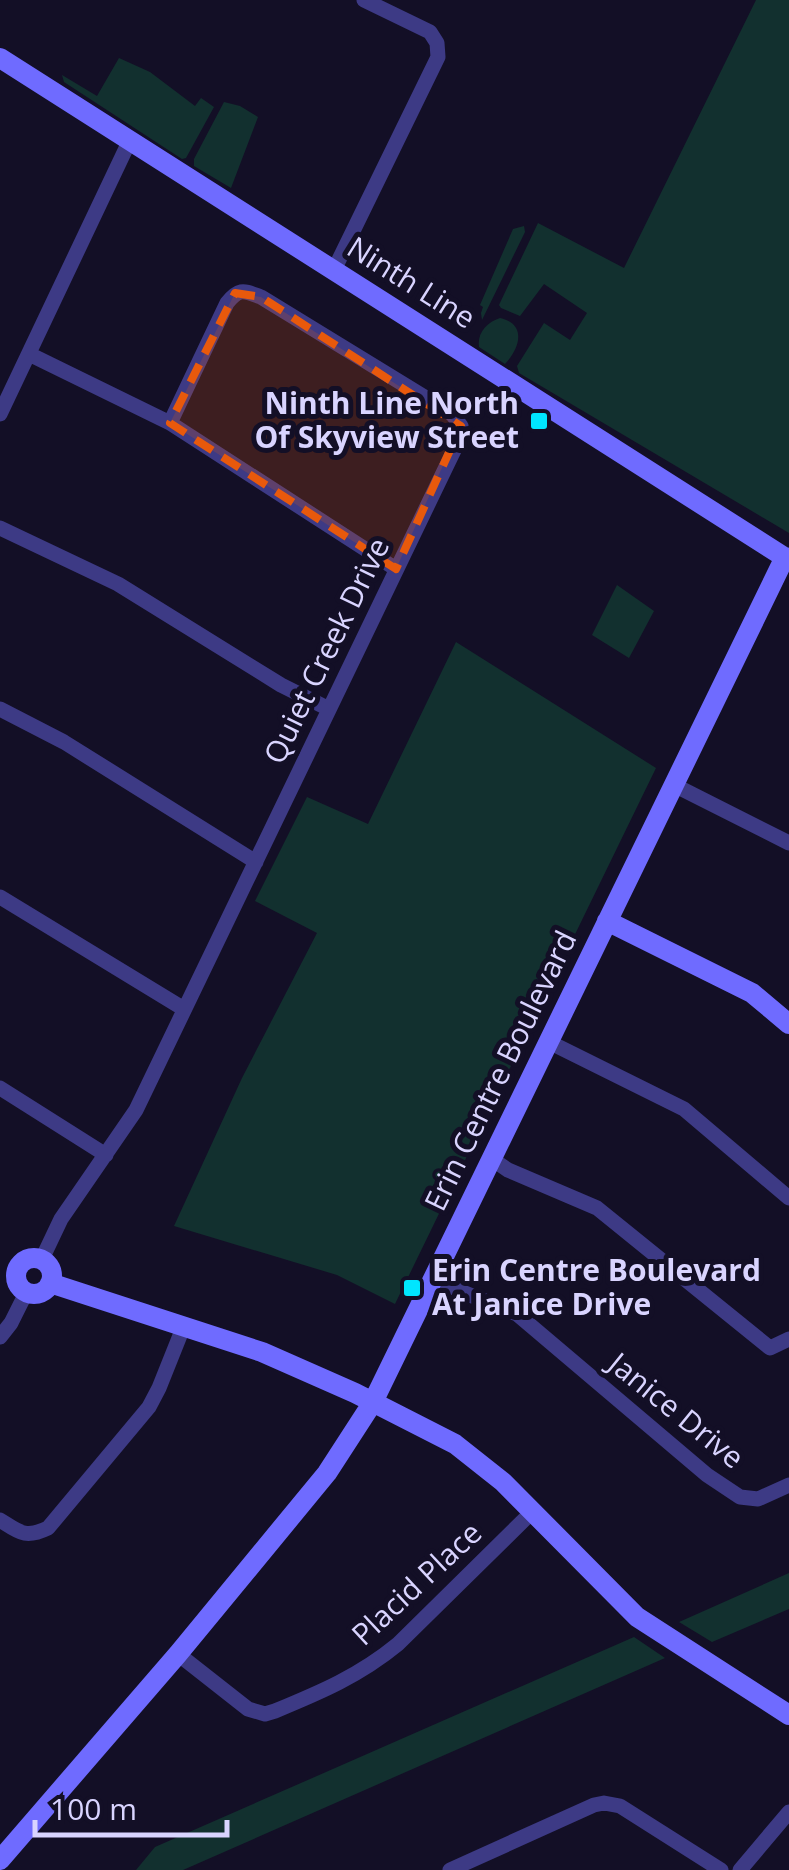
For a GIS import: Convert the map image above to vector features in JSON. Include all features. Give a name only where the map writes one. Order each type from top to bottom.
[{"type":"street","points":[[334,270],[438,56],[437,43],[430,32],[364,0]]},
{"type":"street","name":"Ninth Line","points":[[0,58],[787,558]]},
{"type":"street","points":[[0,414],[130,140]]},
{"type":"street","name":"Quiet Creek Drive","points":[[42,1259],[61,1219],[136,1110],[459,440],[461,426],[452,414],[261,297],[242,290],[227,302],[170,423]]},
{"type":"street","points":[[30,354],[170,423],[396,569]]},
{"type":"street","points":[[0,528],[118,584],[281,686],[329,710]]},
{"type":"street","name":"Erin Centre Boulevard","points":[[0,1860],[178,1654],[326,1473],[373,1402],[787,558]]},
{"type":"street","points":[[0,710],[64,742],[256,862]]},
{"type":"street","points":[[674,785],[789,844]]},
{"type":"street","points":[[0,897],[184,1009]]},
{"type":"street","points":[[607,921],[752,993],[789,1024]]},
{"type":"street","points":[[548,1042],[684,1108],[789,1198]]},
{"type":"street","points":[[0,1088],[106,1155]]},
{"type":"street","points":[[492,1159],[508,1170],[597,1208],[770,1348],[789,1339]]},
{"type":"street","points":[[0,1337],[25,1296],[38,1293],[50,1282],[50,1268],[42,1259],[28,1258],[8,1268],[25,1296]]},
{"type":"street","name":"Janice Drive","points":[[435,1276],[450,1287],[518,1314],[706,1474],[740,1497],[758,1499],[789,1486]]},
{"type":"street","points":[[50,1282],[262,1352],[455,1444],[503,1482],[637,1616],[789,1715]]},
{"type":"street","points":[[0,1520],[20,1533],[35,1534],[48,1528],[148,1407],[183,1328]]},
{"type":"street","name":"Placid Place","points":[[178,1654],[248,1710],[265,1714],[275,1711],[354,1677],[377,1662],[532,1512]]},
{"type":"street","points":[[450,1870],[604,1802],[620,1806],[721,1870]]},
{"type":"street","points":[[740,1870],[789,1812]]},
{"type":"highlighted area","points":[[235,293],[261,297],[461,426],[396,569],[170,423]]},
{"type":"green space","points":[[756,0],[789,0],[789,533],[519,373],[517,366],[544,323],[570,340],[587,313],[544,284],[520,316],[499,305],[538,223],[624,268]]},
{"type":"green space","points":[[119,58],[150,72],[195,106],[201,98],[214,107],[186,158],[64,82],[62,75],[97,96]]},
{"type":"green space","points":[[224,102],[258,117],[231,188],[194,166]]},
{"type":"green space","points":[[524,226],[525,232],[482,320],[480,305],[513,229]]},
{"type":"green space","points":[[500,318],[514,325],[518,337],[505,364],[479,347],[484,329]]},
{"type":"green space","points":[[617,585],[654,611],[629,658],[592,635]]},
{"type":"green space","points":[[456,642],[656,768],[395,1304],[337,1275],[174,1226],[242,1078],[317,933],[255,901],[307,797],[368,824]]},
{"type":"green space","points":[[789,1573],[789,1609],[712,1642],[679,1622]]},
{"type":"green space","points":[[634,1637],[665,1658],[183,1870],[136,1870],[155,1847]]},
{"type":"place","name":"Ninth Line North Of Skyview Street","points":[[539,421]]},
{"type":"place","name":"Erin Centre Boulevard At Janice Drive","points":[[412,1288]]}]
